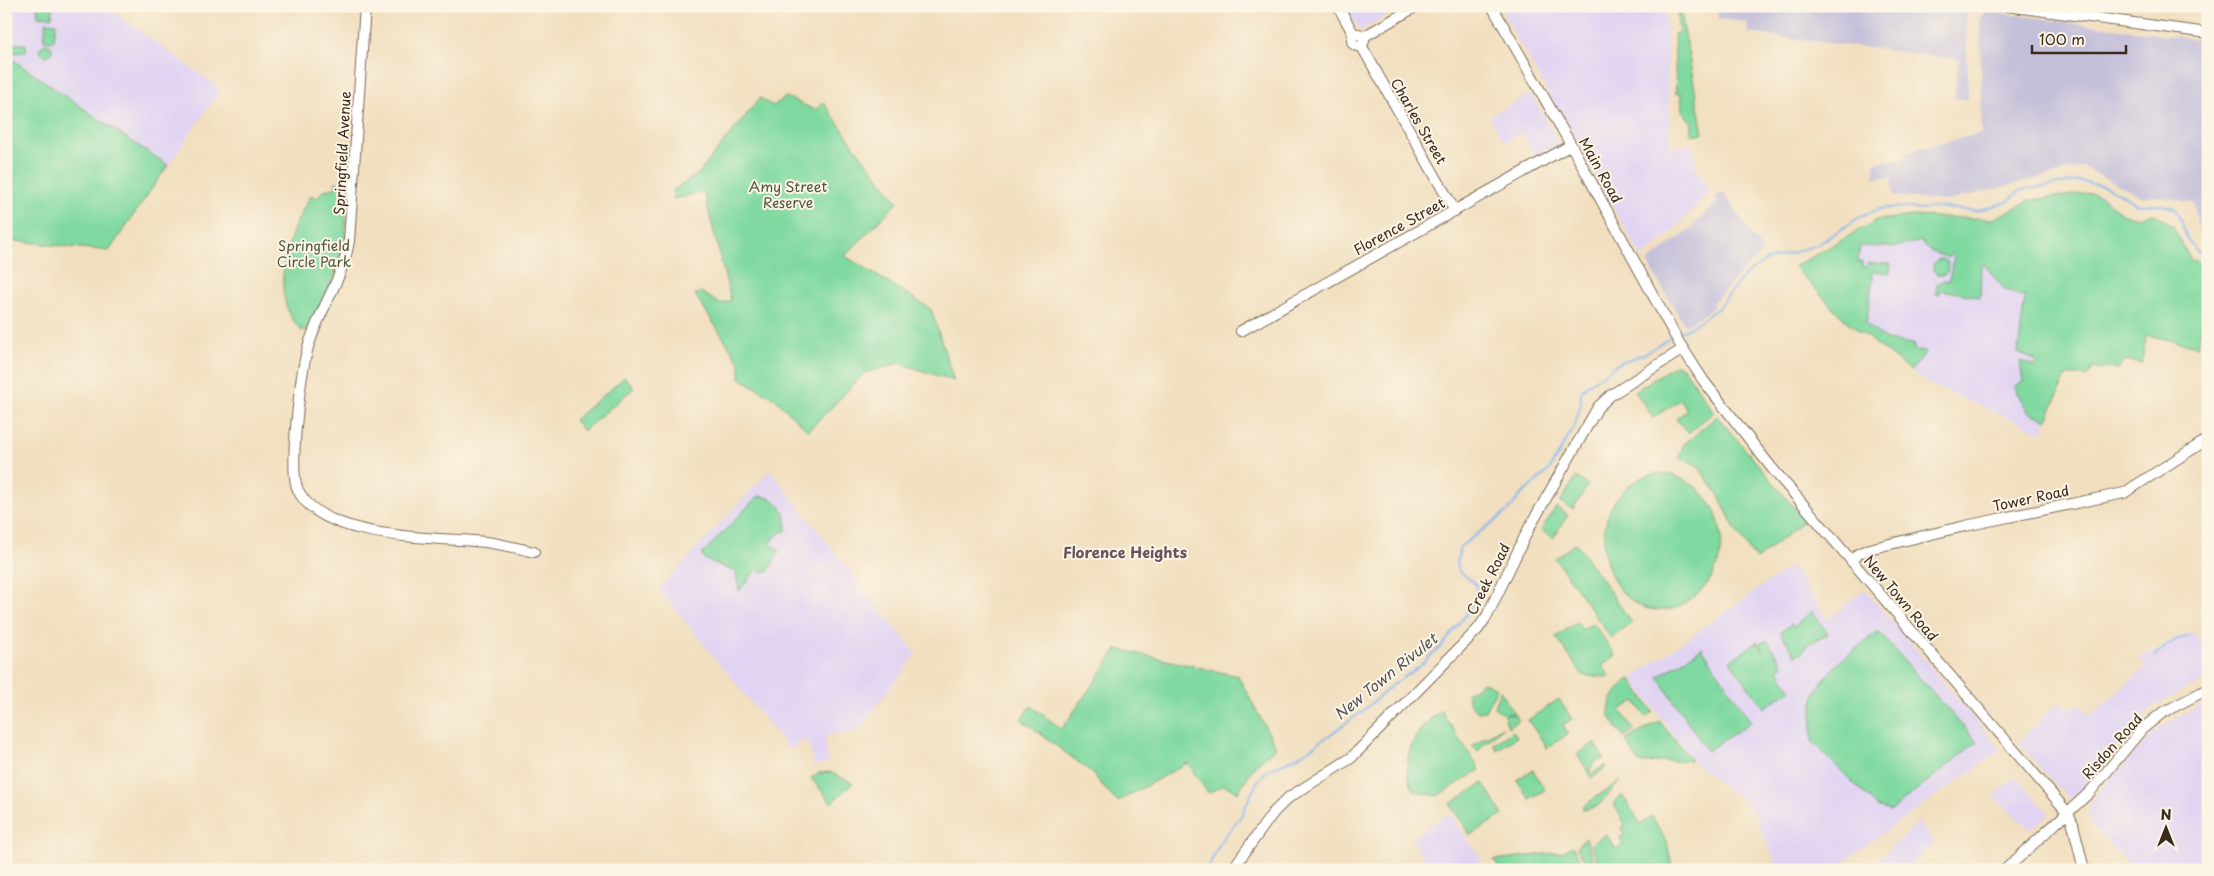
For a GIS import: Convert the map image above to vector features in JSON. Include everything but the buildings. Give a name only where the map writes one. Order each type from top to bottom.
[{"type":"street","name":"Springfield Avenue","points":[[365,6],[350,236],[346,257],[310,340],[301,377],[296,446],[297,488],[316,509],[342,524],[408,536],[495,543],[534,552]]},
{"type":"street","name":"Charles Street","points":[[1338,6],[1359,39],[1455,211]]},
{"type":"street","points":[[1359,39],[1417,6]]},
{"type":"street","name":"Main Road","points":[[1492,6],[1681,345]]},
{"type":"street","points":[[2006,6],[2208,33]]},
{"type":"street","name":"Florence Street","points":[[1241,331],[1571,145]]},
{"type":"street","name":"New Town Road","points":[[1681,345],[1723,408],[1852,562],[2068,813],[2073,824],[2084,870]]},
{"type":"street","name":"Creek Road","points":[[1232,870],[1273,813],[1288,798],[1350,758],[1478,629],[1487,616],[1528,530],[1598,407],[1611,395],[1681,345]]},
{"type":"street","name":"Tower Road","points":[[1852,562],[1858,554],[1869,549],[1965,526],[2124,493],[2208,439]]},
{"type":"street","name":"Risdon Road","points":[[2005,870],[2090,792],[2142,729],[2162,713],[2208,689]]},
{"type":"shaded area","points":[[6,6],[105,6],[221,89],[168,165],[6,55]]},
{"type":"shaded area","points":[[1345,6],[1403,6],[1360,31]]},
{"type":"shaded area","points":[[1499,6],[1666,6],[1670,148],[1693,145],[1696,169],[1710,191],[1679,224],[1642,258]]},
{"type":"shaded area","points":[[1716,6],[1966,8],[1968,100],[1954,98],[1959,59],[1748,33],[1747,22],[1718,19]]},
{"type":"shaded area","points":[[1986,11],[2208,41],[2208,240],[2200,239],[2194,203],[2157,196],[2143,197],[2083,167],[1948,201],[1894,196],[1892,177],[1874,178],[1874,163],[1907,158],[1906,152],[1982,133],[1980,17]]},
{"type":"shaded area","points":[[1531,94],[1559,144],[1535,157],[1522,133],[1504,142],[1489,116]]},
{"type":"shaded area","points":[[1723,192],[1763,251],[1712,303],[1714,307],[1685,326],[1647,262],[1685,233],[1718,202],[1715,198]]},
{"type":"shaded area","points":[[2091,193],[2100,194],[2126,215],[2134,217],[2155,214],[2172,225],[2191,260],[2208,264],[2208,304],[2197,346],[2146,335],[2142,363],[2124,360],[2118,369],[2093,368],[2088,376],[2066,376],[2042,433],[1930,384],[1905,367],[1844,319],[1794,267],[1877,220],[1914,216],[1993,219],[2030,200]]},
{"type":"shaded area","points":[[770,470],[916,654],[857,732],[825,736],[828,763],[813,765],[810,747],[803,740],[790,750],[659,589]]},
{"type":"shaded area","points":[[1791,566],[1828,620],[1864,589],[2001,750],[1849,857],[1836,870],[1778,870],[1754,812],[1736,792],[1733,794],[1693,761],[1632,678]]},
{"type":"shaded area","points":[[2194,633],[2208,655],[2208,678],[2152,707],[2070,800],[2018,742],[2059,702],[2067,711],[2078,704],[2091,716],[2145,668],[2139,658]]},
{"type":"shaded area","points":[[2208,700],[2208,870],[2134,870],[2092,825],[2088,814],[2089,803],[2157,729]]},
{"type":"shaded area","points":[[2016,777],[2049,814],[2031,830],[1993,796]]},
{"type":"shaded area","points":[[1449,813],[1482,860],[1468,870],[1439,870],[1427,862],[1411,839]]},
{"type":"shaded area","points":[[1919,822],[1934,843],[1904,870],[1867,870]]},
{"type":"green space","points":[[37,6],[53,6],[52,17],[38,16]]},
{"type":"green space","points":[[1681,13],[1703,133],[1691,135],[1692,123],[1682,111],[1681,93],[1676,94],[1674,34],[1679,33],[1677,14]]},
{"type":"green space","points":[[46,22],[56,23],[54,41],[44,40]]},
{"type":"green space","points":[[8,44],[26,44],[26,52],[9,53]]},
{"type":"green space","points":[[44,44],[48,44],[52,50],[48,56],[44,56],[40,52],[40,48]]},
{"type":"green space","points":[[6,55],[168,165],[109,251],[6,240]]},
{"type":"green space","name":"Amy Street Reserve","points":[[786,97],[815,110],[823,102],[898,202],[845,256],[931,309],[954,381],[899,363],[865,373],[808,431],[775,399],[740,378],[740,363],[695,295],[701,292],[720,304],[731,301],[704,192],[674,199],[672,191],[698,174],[760,98],[773,106]]},
{"type":"green space","name":"Springfield Circle Park","points":[[336,182],[345,187],[346,226],[342,256],[308,329],[302,331],[291,317],[285,300],[283,282],[284,263],[295,226],[311,195],[317,198],[324,190],[336,188]]},
{"type":"green space","points":[[2091,193],[2102,197],[2128,216],[2155,214],[2172,225],[2191,260],[2208,264],[2208,304],[2197,346],[2146,335],[2142,363],[2124,360],[2118,369],[2093,368],[2088,376],[2066,376],[2047,420],[2028,412],[2014,387],[2023,382],[2020,361],[2035,366],[2036,361],[2018,353],[2025,297],[2004,289],[1984,264],[1981,266],[1980,297],[1941,290],[1940,294],[1936,294],[1937,284],[1942,281],[1948,281],[1953,263],[1952,253],[1948,258],[1933,252],[1927,249],[1923,241],[1894,247],[1860,246],[1858,262],[1862,262],[1862,267],[1867,267],[1867,263],[1891,264],[1890,273],[1874,271],[1866,324],[1886,340],[1914,344],[1914,350],[1926,352],[1911,371],[1844,319],[1794,267],[1877,220],[1914,216],[1993,219],[2030,200]]},
{"type":"green space","points":[[1941,259],[1947,261],[1949,267],[1947,273],[1941,275],[1935,273],[1933,267],[1935,261]]},
{"type":"green space","points":[[1675,365],[1683,367],[1714,412],[1688,433],[1676,419],[1687,410],[1680,400],[1653,418],[1635,391]]},
{"type":"green space","points":[[625,377],[634,388],[583,431],[574,420]]},
{"type":"green space","points":[[1717,416],[1805,520],[1756,560],[1734,527],[1719,496],[1697,465],[1679,458],[1683,445]]},
{"type":"green space","points":[[1659,473],[1681,479],[1699,490],[1712,506],[1719,524],[1721,544],[1718,565],[1708,583],[1685,603],[1667,610],[1640,606],[1622,592],[1610,572],[1604,548],[1606,523],[1615,501],[1633,483]]},
{"type":"green space","points":[[1576,477],[1588,485],[1573,509],[1560,502]]},
{"type":"green space","points":[[761,496],[778,503],[784,512],[786,531],[779,533],[770,543],[779,551],[768,572],[761,572],[758,568],[739,591],[736,572],[704,559],[702,554],[757,497]]},
{"type":"green space","points":[[1556,507],[1568,515],[1553,538],[1541,530]]},
{"type":"green space","points":[[1576,543],[1632,623],[1611,638],[1555,558]]},
{"type":"green space","points":[[1812,611],[1828,634],[1806,645],[1807,648],[1796,656],[1780,632],[1792,624],[1794,627]]},
{"type":"green space","points":[[1577,622],[1582,630],[1593,623],[1616,656],[1602,665],[1610,677],[1585,676],[1556,637]]},
{"type":"green space","points":[[1878,631],[1977,742],[1890,811],[1877,807],[1812,741],[1813,703],[1818,688],[1842,660]]},
{"type":"green space","points":[[1767,640],[1783,665],[1778,670],[1791,689],[1764,708],[1730,661],[1757,642],[1765,652],[1760,644]]},
{"type":"green space","points":[[1702,648],[1751,722],[1707,751],[1658,677]]},
{"type":"green space","points":[[1117,649],[1238,676],[1276,747],[1255,765],[1238,792],[1224,785],[1208,793],[1187,763],[1117,802],[1090,771],[1021,719],[1031,706],[1062,729]]},
{"type":"green space","points":[[1631,679],[1653,712],[1646,717],[1635,701],[1620,710],[1634,730],[1624,737],[1610,716],[1609,711],[1614,694],[1626,681]]},
{"type":"green space","points":[[1483,682],[1497,688],[1485,711],[1478,712],[1470,705],[1467,693]]},
{"type":"green space","points":[[1500,690],[1514,713],[1505,714],[1515,715],[1519,720],[1508,727],[1503,713],[1494,707]]},
{"type":"green space","points":[[1559,699],[1572,719],[1563,725],[1568,734],[1547,748],[1528,720]]},
{"type":"green space","points":[[1441,711],[1480,770],[1437,796],[1414,791],[1407,769],[1411,746],[1423,726]]},
{"type":"green space","points":[[1660,721],[1691,760],[1639,763],[1626,740]]},
{"type":"green space","points":[[1504,726],[1478,752],[1472,746]]},
{"type":"green space","points":[[1513,731],[1517,737],[1497,750],[1493,744]]},
{"type":"green space","points":[[1594,743],[1604,759],[1594,762],[1590,769],[1592,774],[1605,765],[1607,767],[1592,778],[1577,754]]},
{"type":"green space","points":[[1533,770],[1545,790],[1529,799],[1517,780]]},
{"type":"green space","points":[[830,772],[853,783],[831,803],[811,778],[819,773]]},
{"type":"green space","points":[[1621,780],[1598,806],[1584,810],[1582,807]]},
{"type":"green space","points":[[1483,783],[1503,815],[1470,835],[1450,804]]},
{"type":"green space","points":[[1622,795],[1641,824],[1652,816],[1667,843],[1673,870],[1600,870],[1591,844],[1606,834],[1616,849],[1623,845],[1620,838],[1625,835],[1621,829],[1625,824],[1613,803]]},
{"type":"green space","points":[[1586,838],[1596,870],[1591,870],[1576,847]]},
{"type":"green space","points":[[1572,846],[1587,870],[1500,870],[1494,860],[1562,852]]},
{"type":"waterway","name":"New Town Rivulet","points":[[1679,332],[1689,328],[1717,309],[1745,275],[1765,261],[1817,245],[1863,215],[1880,209],[1938,207],[1976,211],[2007,202],[2021,190],[2078,181],[2107,187],[2140,205],[2158,204],[2174,208],[2188,241],[2196,250],[2208,255]]},
{"type":"waterway","name":"New Town Rivulet","points":[[1207,870],[1221,841],[1241,816],[1257,782],[1263,775],[1270,769],[1301,755],[1359,714],[1442,646],[1473,605],[1477,587],[1472,580],[1459,572],[1457,563],[1460,547],[1509,510],[1519,497],[1549,470],[1575,425],[1581,404],[1581,392],[1586,386],[1619,363],[1646,353],[1672,336]]},
{"type":"waterway","points":[[2154,656],[2166,645],[2188,636]]},
{"type":"district","name":"Florence Heights","points":[[1125,551]]}]
